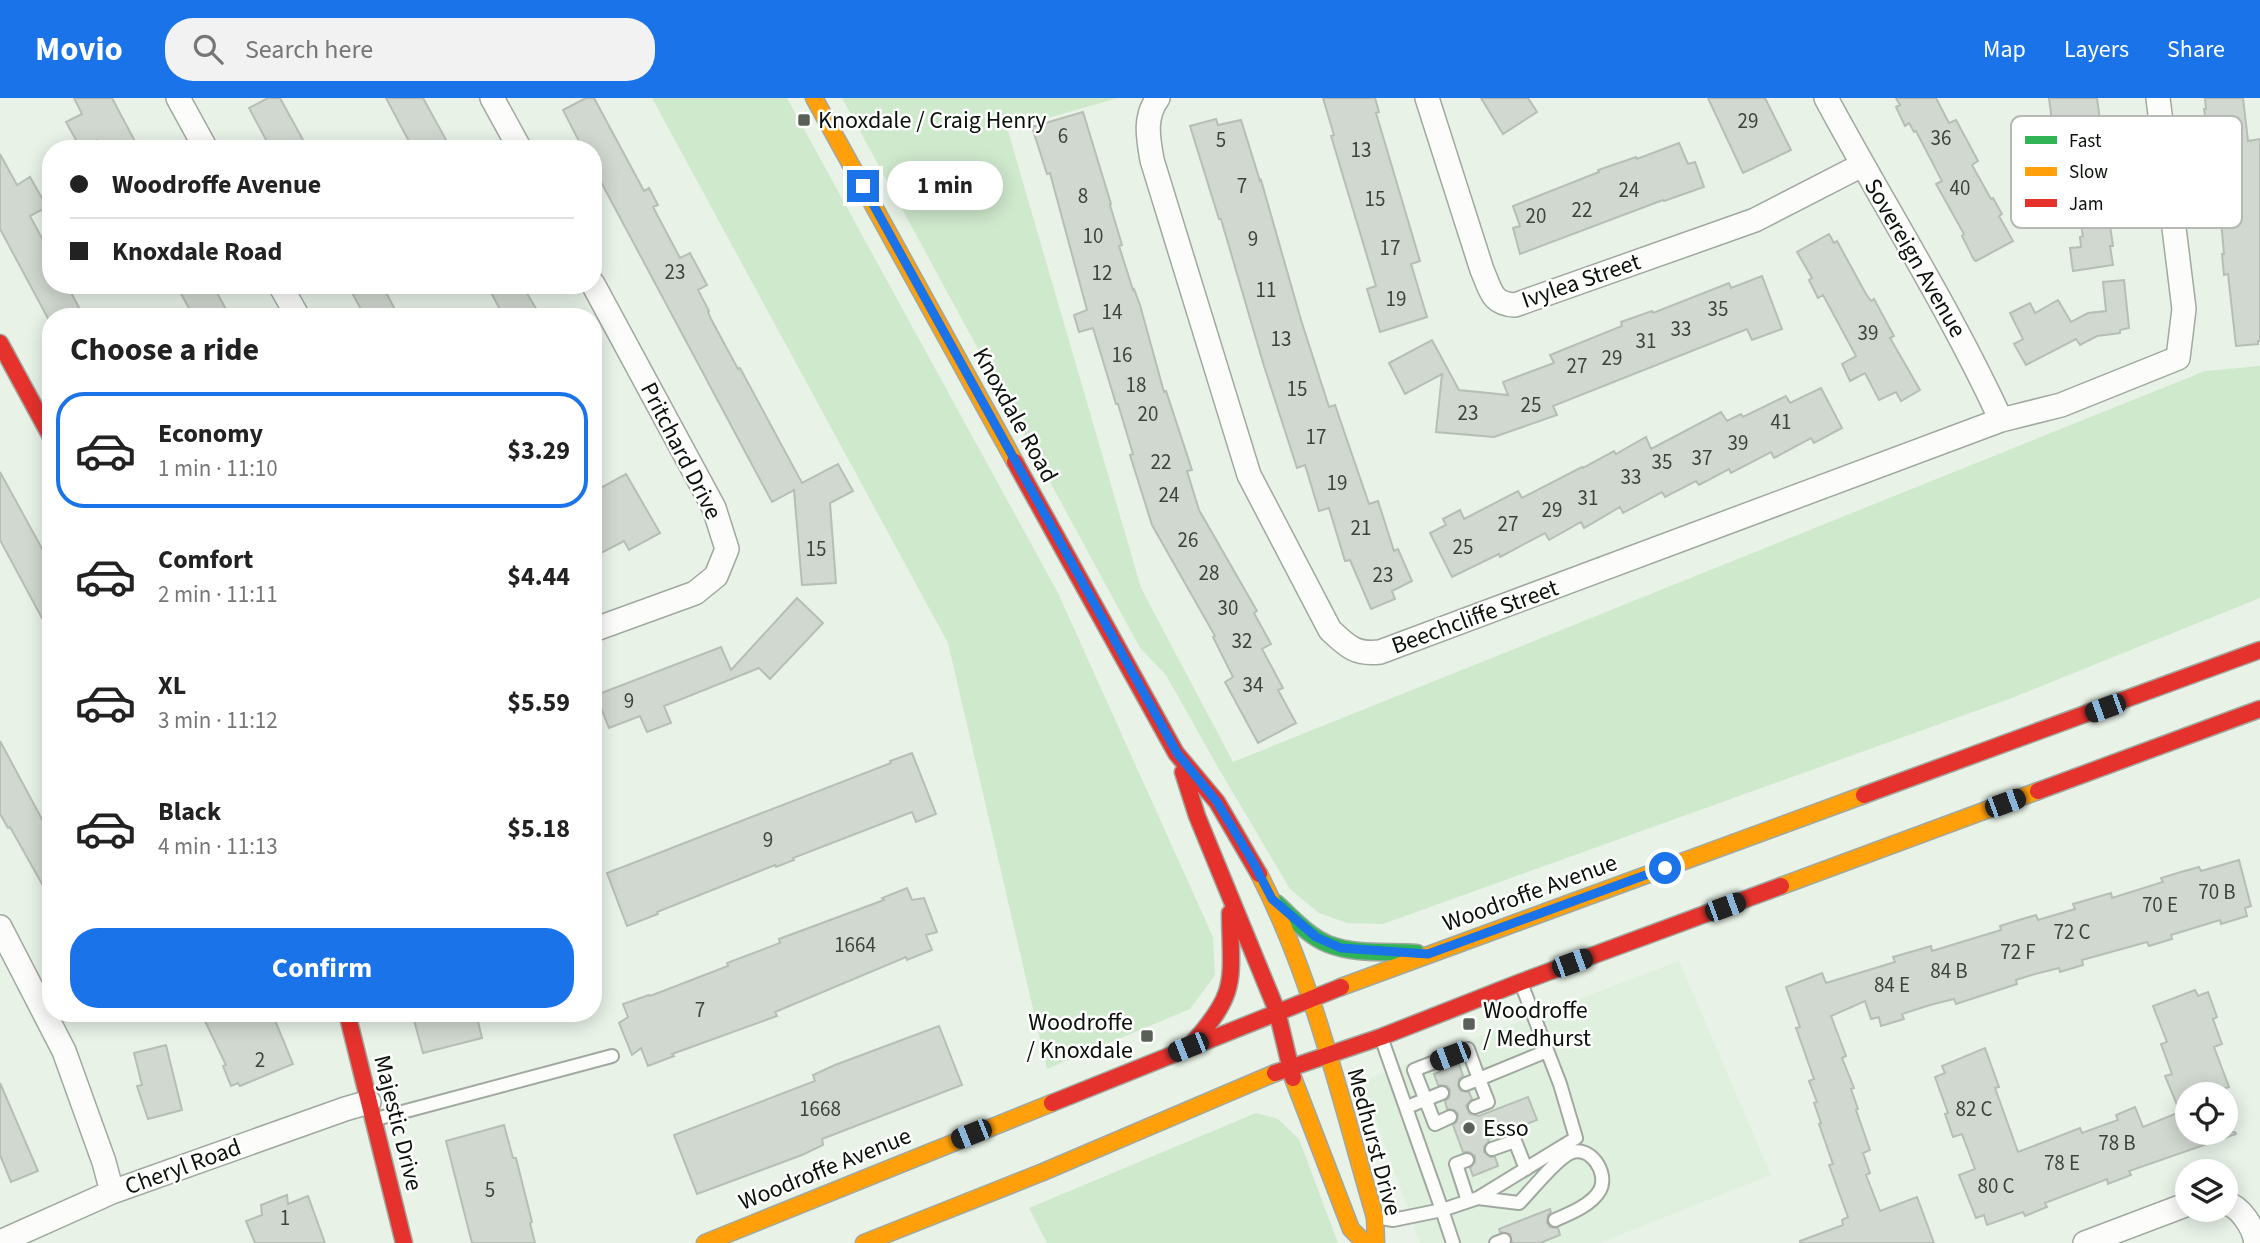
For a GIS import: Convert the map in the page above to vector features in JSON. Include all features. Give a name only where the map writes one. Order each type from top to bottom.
[{"type":"main road","name":"Knoxdale Road","points":[[814,98],[1177,753],[1217,802],[1253,862],[1272,899],[1311,998],[1326,1054]]},
{"type":"main road","points":[[0,343],[42,420]]},
{"type":"main road","name":"Woodroffe Avenue","points":[[705,1243],[1311,998],[2260,650]]},
{"type":"main road","points":[[864,1243],[1044,1172],[1289,1068],[1381,1037],[1521,982],[2260,709]]},
{"type":"main road","name":"Knoxdale Road","points":[[1177,753],[1197,816],[1277,1011],[1289,1068]]},
{"type":"main road","points":[[1188,1047],[1223,1004],[1231,983],[1230,893]]},
{"type":"main road","points":[[1272,899],[1328,944],[1341,948],[1428,954]]},
{"type":"main road","name":"Majestic Drive","points":[[349,1022],[404,1243]]},
{"type":"main road","name":"Medhurst Drive","points":[[1326,1054],[1375,1217],[1376,1243]]},
{"type":"main road","name":"Medhurst Drive","points":[[1289,1068],[1351,1229],[1365,1243]]},
{"type":"street","points":[[178,98],[201,140]]},
{"type":"street","points":[[492,98],[515,140]]},
{"type":"street","name":"Beechcliffe Street","points":[[1158,98],[1150,108],[1147,132],[1152,160],[1249,475],[1330,630],[1349,648],[1365,654],[1380,652],[2001,420],[2061,405],[2178,358],[2184,309],[2174,228]]},
{"type":"street","name":"Ivylea Street","points":[[1427,98],[1482,270],[1494,298],[1503,304],[1515,305],[1755,220],[1862,165]]},
{"type":"street","name":"Sovereign Avenue","points":[[1826,98],[1972,358],[2001,420]]},
{"type":"street","name":"Beechcliffe Street","points":[[2158,98],[2160,116]]},
{"type":"street","name":"Pritchard Drive","points":[[598,294],[715,508],[727,549],[716,576],[695,593],[602,627]]},
{"type":"street","points":[[3,940],[42,1011]]},
{"type":"street","points":[[48,1022],[64,1051],[112,1192]]},
{"type":"street","name":"Cheryl Road","points":[[0,1242],[112,1192],[345,1108],[372,1111]]},
{"type":"street","points":[[2085,1243],[2175,1209]]},
{"type":"street","points":[[2238,1210],[2255,1236],[2256,1243]]},
{"type":"lane","points":[[1375,1217],[1393,1220],[1442,1210],[1473,1200],[1576,1138],[1521,982]]},
{"type":"lane","points":[[1381,1037],[1453,1243]]},
{"type":"lane","points":[[1450,1117],[1435,1124],[1414,1070],[1468,1049],[1488,1102],[1475,1107]]},
{"type":"lane","points":[[1466,1084],[1547,1051]]},
{"type":"lane","points":[[372,1111],[612,1056]]},
{"type":"lane","points":[[1407,1107],[1442,1093]]},
{"type":"lane","points":[[1492,1149],[1515,1141],[1526,1168]]},
{"type":"lane","points":[[1473,1200],[1519,1203],[1562,1158],[1574,1151],[1582,1152],[1592,1158],[1602,1171],[1603,1183],[1593,1199],[1555,1220]]},
{"type":"lane","points":[[1466,1160],[1455,1164],[1473,1200]]},
{"type":"shaded area","points":[[652,98],[787,98],[1058,593],[1213,937],[1215,975],[1190,1009],[1047,1069],[948,643]]},
{"type":"shaded area","points":[[842,98],[1118,98],[1008,131],[1141,588],[1233,762],[2205,371],[2260,366],[2260,598],[2009,699],[1383,924],[1347,923],[1319,913],[1290,889],[1166,675],[1140,648]]},
{"type":"shaded area","points":[[1679,961],[1771,1175],[1600,1243],[1420,1243],[1362,1081]]},
{"type":"shaded area","points":[[1256,1113],[1278,1119],[1299,1139],[1338,1243],[1047,1243],[1029,1208]]},
{"type":"building","points":[[74,98],[112,98],[134,140],[76,140],[66,122],[82,114]]},
{"type":"building","points":[[268,98],[280,98],[303,140],[266,140],[249,108]]},
{"type":"building","points":[[386,98],[423,98],[446,140],[408,140]]},
{"type":"building","points":[[586,98],[594,98],[644,191],[649,188],[658,205],[653,207],[680,258],[690,253],[707,285],[698,290],[711,319],[802,483],[838,464],[853,491],[830,503],[836,583],[802,585],[794,490],[772,502],[602,184],[602,140],[578,140],[563,110]]},
{"type":"building","points":[[1323,98],[1375,98],[1379,112],[1376,113],[1420,261],[1411,264],[1427,317],[1380,332],[1367,289],[1376,286],[1331,136],[1334,135]]},
{"type":"building","points":[[1481,98],[1528,98],[1537,112],[1503,134]]},
{"type":"building","points":[[1708,98],[1765,98],[1791,150],[1743,173]]},
{"type":"building","points":[[1896,98],[1936,98],[1949,123],[1956,120],[1978,161],[1972,165],[2002,214],[1999,216],[2013,241],[1974,260],[1962,236],[1964,234],[1936,184],[1942,181],[1916,131],[1914,132],[1909,123],[1905,126],[1896,107],[1900,105]]},
{"type":"building","points":[[2049,98],[2097,98],[2099,116],[2051,116]]},
{"type":"building","points":[[2205,98],[2243,98],[2248,141],[2260,139],[2258,344],[2236,346],[2228,274],[2224,275],[2222,254],[2222,228],[2242,228],[2242,116],[2205,116]]},
{"type":"building","points":[[1083,112],[1111,204],[1122,245],[1119,246],[1140,305],[1164,392],[1166,391],[1192,470],[1187,471],[1199,510],[1257,611],[1254,613],[1271,644],[1262,649],[1283,688],[1278,690],[1296,723],[1258,743],[1225,682],[1233,677],[1213,637],[1215,636],[1152,525],[1130,455],[1133,454],[1093,328],[1079,332],[1074,315],[1087,310],[1050,173],[1047,174],[1032,127]]},
{"type":"building","points":[[1216,119],[1218,125],[1241,120],[1329,407],[1335,405],[1369,504],[1378,501],[1394,551],[1398,549],[1412,581],[1392,591],[1395,599],[1371,609],[1350,560],[1345,561],[1329,508],[1319,511],[1305,465],[1297,468],[1264,366],[1221,219],[1190,126]]},
{"type":"building","points":[[1679,143],[1688,164],[1695,162],[1704,187],[1520,254],[1513,228],[1520,226],[1513,206],[1599,172],[1598,170]]},
{"type":"building","points":[[0,154],[17,185],[30,177],[42,198],[42,210],[30,216],[42,238],[42,294],[72,294],[79,308],[42,308],[0,229]]},
{"type":"building","points":[[2082,228],[2110,228],[2113,265],[2073,271],[2070,248],[2081,247],[2080,237],[2083,236]]},
{"type":"building","points":[[1829,234],[1834,243],[1837,241],[1866,294],[1871,301],[1874,299],[1894,336],[1890,338],[1920,390],[1901,401],[1896,392],[1879,400],[1865,373],[1850,381],[1842,364],[1856,356],[1823,295],[1818,298],[1809,280],[1812,278],[1797,252]]},
{"type":"building","points":[[1762,276],[1782,329],[1752,340],[1747,329],[1553,406],[1557,415],[1494,437],[1436,432],[1442,374],[1405,394],[1389,363],[1432,340],[1459,390],[1508,395],[1503,382],[1554,363],[1550,355],[1622,326],[1621,322],[1652,311],[1653,313],[1729,283],[1731,288]]},
{"type":"building","points":[[2124,280],[2129,328],[2120,330],[2120,333],[2097,336],[2080,345],[2076,339],[2026,365],[2014,344],[2023,339],[2010,313],[2030,303],[2035,313],[2058,300],[2071,322],[2088,313],[2106,311],[2103,282]]},
{"type":"building","points":[[181,294],[218,294],[225,308],[189,308]]},
{"type":"building","points":[[353,294],[387,294],[394,308],[360,308]]},
{"type":"building","points":[[492,294],[527,294],[536,308],[499,308]]},
{"type":"building","points":[[1821,388],[1842,428],[1814,443],[1811,438],[1774,458],[1771,452],[1731,473],[1729,469],[1699,485],[1696,481],[1665,497],[1662,492],[1623,513],[1620,507],[1584,528],[1581,522],[1549,540],[1545,533],[1500,557],[1499,554],[1452,577],[1430,533],[1446,525],[1443,519],[1460,510],[1464,519],[1518,491],[1522,498],[1646,437],[1651,449],[1721,412],[1727,421],[1741,414],[1743,417],[1786,396],[1790,403]]},
{"type":"building","points":[[0,472],[42,549],[42,618],[0,540]]},
{"type":"building","points":[[626,474],[660,533],[629,550],[624,541],[602,552],[602,487]]},
{"type":"building","points":[[797,598],[823,623],[770,679],[759,668],[664,706],[671,723],[647,732],[640,716],[609,728],[602,710],[602,693],[721,647],[731,670]]},
{"type":"building","points":[[0,741],[42,819],[42,884],[10,827],[8,828],[0,814]]},
{"type":"building","points":[[912,753],[936,814],[916,822],[912,812],[627,926],[607,873]]},
{"type":"building","points":[[2239,860],[2251,906],[2245,908],[2247,916],[2221,924],[2220,920],[2197,927],[2171,935],[2172,939],[2149,946],[2147,942],[2082,960],[2083,965],[2060,972],[2059,968],[2035,974],[2016,980],[2017,984],[1956,1004],[1954,999],[1930,1005],[1902,1014],[1904,1019],[1881,1026],[1879,1017],[1871,1019],[1865,1001],[1831,1016],[1846,1056],[1842,1058],[1854,1088],[1851,1089],[1858,1109],[1856,1110],[1870,1150],[1863,1153],[1870,1173],[1866,1175],[1880,1211],[1917,1197],[1934,1243],[1800,1243],[1843,1225],[1842,1220],[1848,1217],[1829,1165],[1833,1164],[1819,1124],[1821,1123],[1814,1103],[1817,1102],[1809,1081],[1814,1079],[1796,1028],[1800,1027],[1786,987],[1822,973],[1826,983],[1895,962],[1893,957],[1931,946],[1932,951],[2001,930],[2000,926],[2019,920],[2036,915],[2038,920],[2075,909],[2073,904],[2111,893],[2112,898],[2163,882],[2161,878],[2181,872],[2199,867],[2201,871]]},
{"type":"building","points":[[907,888],[912,900],[924,898],[937,932],[926,935],[932,950],[907,960],[906,957],[775,1012],[777,1016],[672,1054],[674,1056],[648,1066],[641,1048],[632,1055],[619,1023],[628,1017],[623,1004],[728,966],[727,963],[780,943],[779,939],[884,900],[882,898]]},
{"type":"building","points":[[2195,990],[2198,996],[2208,992],[2217,1017],[2213,1019],[2222,1044],[2214,1047],[2227,1082],[2175,1082],[2175,1100],[2165,1076],[2172,1074],[2161,1044],[2167,1042],[2153,1006]]},
{"type":"building","points":[[205,1022],[276,1022],[293,1064],[240,1086],[238,1083],[231,1086],[223,1066],[226,1065]]},
{"type":"building","points":[[414,1022],[478,1022],[482,1038],[423,1053]]},
{"type":"building","points":[[939,1026],[962,1085],[822,1139],[823,1145],[802,1155],[697,1194],[674,1135],[815,1081],[813,1075],[835,1065]]},
{"type":"building","points":[[166,1045],[182,1110],[148,1119],[137,1086],[142,1085],[134,1053]]},
{"type":"building","points":[[1985,1048],[1999,1087],[1995,1088],[2018,1152],[2080,1128],[2082,1133],[2118,1120],[2116,1115],[2135,1107],[2143,1127],[2175,1114],[2175,1145],[2204,1145],[2129,1171],[2131,1175],[2108,1184],[2107,1179],[2045,1203],[2047,1207],[2025,1216],[2023,1212],[1987,1225],[1984,1215],[1976,1218],[1959,1175],[1975,1169],[1962,1134],[1953,1137],[1945,1114],[1948,1113],[1935,1077],[1945,1073],[1942,1066]]},
{"type":"building","name":"Esso","points":[[1459,1064],[1463,1076],[1459,1079],[1458,1086],[1461,1091],[1469,1092],[1472,1099],[1466,1106],[1470,1114],[1479,1116],[1528,1097],[1537,1120],[1488,1139],[1484,1152],[1495,1157],[1498,1166],[1473,1176],[1470,1168],[1475,1162],[1475,1156],[1463,1152],[1453,1125],[1458,1114],[1447,1109],[1445,1101],[1449,1098],[1450,1090],[1447,1086],[1438,1085],[1434,1074]]},
{"type":"building","points":[[0,1083],[38,1171],[11,1182],[0,1155]]},
{"type":"building","points":[[504,1125],[513,1158],[516,1158],[535,1243],[472,1243],[446,1141]]},
{"type":"building","points":[[287,1195],[288,1204],[308,1196],[325,1243],[255,1243],[246,1221],[262,1215],[261,1205]]},
{"type":"building","points":[[1550,1209],[1547,1223],[1550,1227],[1558,1228],[1560,1235],[1540,1243],[1512,1243],[1510,1234],[1500,1232],[1499,1229]]},
{"type":"traffic: fast","points":[[1276,903],[1307,931],[1328,944],[1361,951],[1417,953]]},
{"type":"traffic: slow","points":[[814,98],[1015,462]]},
{"type":"traffic: slow","points":[[1781,886],[2038,791]]},
{"type":"traffic: slow","points":[[1341,987],[1864,795]]},
{"type":"traffic: slow","points":[[1259,874],[1296,957],[1325,1042],[1375,1217],[1376,1243]]},
{"type":"traffic: slow","points":[[864,1243],[1043,1172],[1275,1073]]},
{"type":"traffic: slow","points":[[1293,1078],[1351,1229],[1365,1243]]},
{"type":"traffic: slow","points":[[705,1243],[1052,1103]]},
{"type":"traffic: jam","points":[[0,343],[42,420]]},
{"type":"traffic: jam","points":[[1015,462],[1176,753],[1217,802],[1259,874]]},
{"type":"traffic: jam","points":[[1864,795],[2260,650]]},
{"type":"traffic: jam","points":[[2038,791],[2260,709]]},
{"type":"traffic: jam","points":[[1183,772],[1197,816],[1277,1011],[1293,1078]]},
{"type":"traffic: jam","points":[[1275,1073],[1381,1037],[1781,886]]},
{"type":"traffic: jam","points":[[1190,1046],[1217,1012],[1229,985],[1230,913]]},
{"type":"traffic: jam","points":[[1052,1103],[1341,987]]},
{"type":"traffic: jam","points":[[349,1022],[404,1243]]},
{"type":"place","name":"Knoxdale / Craig Henry","points":[[804,120]]},
{"type":"place","name":"Woodroffe / Medhurst","points":[[1469,1024]]},
{"type":"place","name":"Woodroffe / Knoxdale","points":[[1147,1036]]},
{"type":"place","name":"Esso","points":[[1469,1128]]},
{"type":"route","points":[[863,186],[1177,753],[1217,802],[1272,899],[1316,937],[1341,948],[1428,954],[1665,868]]}]
